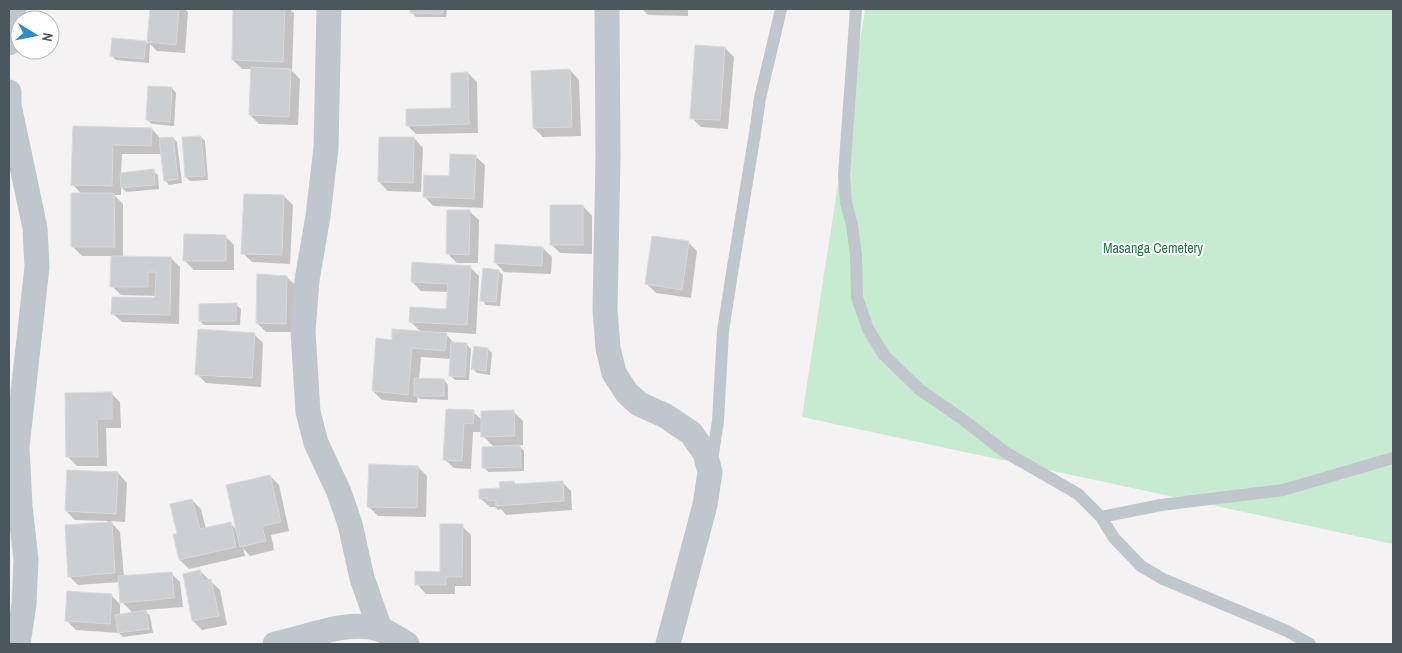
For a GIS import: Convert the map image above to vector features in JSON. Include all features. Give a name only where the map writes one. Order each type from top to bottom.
[{"type":"street","points":[[329,9],[326,148],[318,216],[307,280],[303,331],[308,412],[316,443],[339,492],[350,524],[362,578],[380,629]]},
{"type":"street","points":[[607,9],[608,157],[605,309],[608,348],[614,373],[627,393],[639,404],[664,415],[690,433],[705,453],[710,472],[703,515],[668,644]]},
{"type":"street","points":[[9,92],[10,105],[36,228],[37,267],[17,447],[20,506],[26,560],[24,604],[18,644]]},
{"type":"street","points":[[275,644],[333,630],[361,626],[380,629],[407,644]]},
{"type":"lane","points":[[710,472],[718,421],[723,331],[760,98],[780,9]]},
{"type":"lane","points":[[856,9],[844,175],[846,203],[852,225],[856,255],[857,297],[868,329],[884,355],[920,390],[961,418],[1005,452],[1078,494],[1101,517],[1114,538],[1141,566],[1163,579],[1288,631],[1310,644]]},
{"type":"lane","points":[[1101,517],[1161,504],[1283,490],[1393,458]]},
{"type":"green space","name":"Masanga Cemetery","points":[[865,9],[1393,9],[1393,544],[802,417]]},
{"type":"building","points":[[150,9],[179,9],[176,45],[147,42]]},
{"type":"building","points":[[233,9],[285,9],[283,62],[232,60]]},
{"type":"building","points":[[410,9],[443,9],[442,14],[410,13]]},
{"type":"building","points":[[112,38],[146,41],[144,59],[110,56]]},
{"type":"building","points":[[695,45],[725,47],[720,120],[690,119]]},
{"type":"building","points":[[251,67],[291,69],[289,117],[249,115]]},
{"type":"building","points":[[570,69],[572,127],[533,128],[531,71]]},
{"type":"building","points":[[468,72],[469,124],[406,126],[406,109],[451,108],[451,73]]},
{"type":"building","points":[[148,86],[172,87],[170,122],[146,120]]},
{"type":"building","points":[[73,126],[152,128],[151,146],[113,145],[112,186],[71,185]]},
{"type":"building","points":[[201,136],[205,176],[185,177],[182,137]]},
{"type":"building","points":[[173,137],[178,179],[164,181],[159,138]]},
{"type":"building","points":[[379,137],[414,137],[413,183],[378,182]]},
{"type":"building","points":[[450,154],[476,155],[474,199],[423,197],[424,175],[449,176]]},
{"type":"building","points":[[154,169],[155,185],[121,188],[120,173]]},
{"type":"building","points":[[71,193],[114,193],[115,247],[71,247]]},
{"type":"building","points":[[244,194],[284,195],[282,255],[241,254]]},
{"type":"building","points":[[550,205],[583,205],[583,245],[550,245]]},
{"type":"building","points":[[447,210],[470,210],[469,255],[446,254]]},
{"type":"building","points":[[184,234],[226,235],[226,261],[183,261]]},
{"type":"building","points":[[652,236],[689,241],[682,290],[645,284]]},
{"type":"building","points":[[495,244],[543,247],[542,266],[494,263]]},
{"type":"building","points":[[111,256],[171,257],[170,315],[111,314],[112,297],[155,298],[156,272],[148,272],[148,287],[110,287]]},
{"type":"building","points":[[412,262],[471,266],[467,325],[409,322],[410,307],[446,309],[448,284],[411,282]]},
{"type":"building","points":[[483,268],[499,270],[496,302],[480,301]]},
{"type":"building","points":[[257,274],[287,276],[286,324],[256,323]]},
{"type":"building","points":[[237,303],[236,321],[199,321],[199,304]]},
{"type":"building","points":[[198,329],[255,333],[252,378],[195,375]]},
{"type":"building","points":[[392,329],[447,333],[445,351],[412,348],[408,395],[372,391],[376,338],[392,340]]},
{"type":"building","points":[[451,342],[467,343],[465,377],[449,376]]},
{"type":"building","points":[[474,346],[488,348],[486,371],[471,369]]},
{"type":"building","points":[[414,378],[444,379],[444,396],[414,396]]},
{"type":"building","points":[[112,392],[112,419],[97,419],[98,457],[66,457],[65,393]]},
{"type":"building","points":[[446,409],[474,410],[473,424],[464,423],[462,461],[443,460]]},
{"type":"building","points":[[514,410],[515,436],[481,437],[481,411]]},
{"type":"building","points":[[520,445],[521,467],[482,468],[482,447]]},
{"type":"building","points":[[369,464],[418,466],[417,508],[367,507]]},
{"type":"building","points":[[67,470],[118,472],[116,514],[65,511]]},
{"type":"building","points":[[270,475],[281,522],[262,526],[266,541],[240,547],[226,485]]},
{"type":"building","points":[[514,481],[515,484],[563,481],[564,501],[496,506],[496,500],[487,501],[487,498],[479,499],[479,489],[500,488],[499,482]]},
{"type":"building","points":[[192,499],[200,529],[231,522],[236,547],[179,560],[173,534],[177,534],[170,504]]},
{"type":"building","points":[[112,522],[115,573],[68,577],[65,525]]},
{"type":"building","points":[[440,524],[463,524],[462,577],[446,577],[446,585],[415,585],[415,571],[440,572]]},
{"type":"building","points":[[200,570],[203,581],[211,579],[219,616],[192,621],[183,574]]},
{"type":"building","points":[[172,572],[174,598],[120,603],[118,576]]},
{"type":"building","points":[[67,591],[112,594],[110,624],[65,621]]},
{"type":"building","points":[[146,610],[149,629],[118,633],[115,615]]}]
